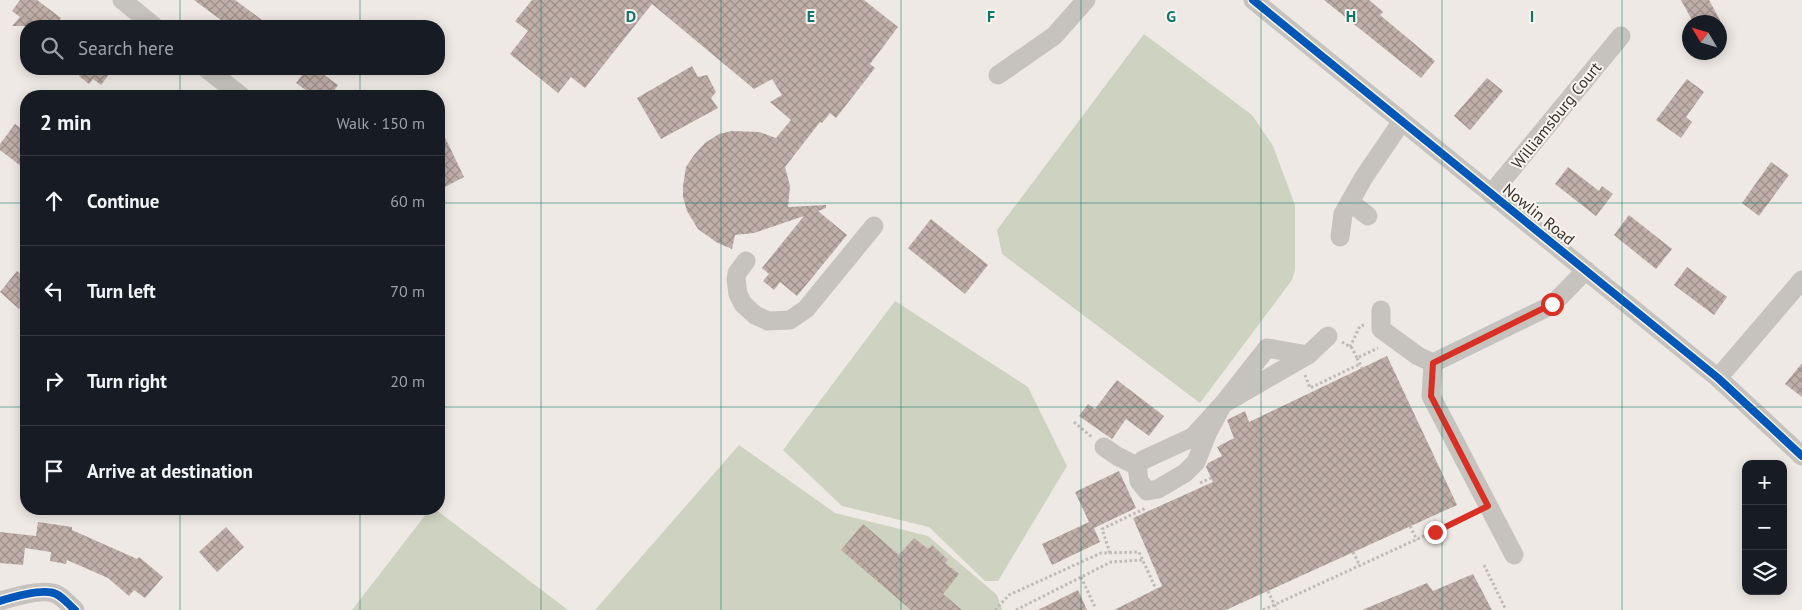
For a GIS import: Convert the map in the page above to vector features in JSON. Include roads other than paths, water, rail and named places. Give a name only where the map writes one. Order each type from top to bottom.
[{"type":"street","points":[[122,0],[147,20]]},
{"type":"street","points":[[998,75],[1054,36],[1086,0]]},
{"type":"street","name":"Nowlin Road","points":[[1263,3],[1402,121],[1718,378],[1802,456]]},
{"type":"street","name":"Williamsburg Court","points":[[1491,194],[1621,36]]},
{"type":"street","points":[[215,75],[233,90]]},
{"type":"street","points":[[1340,237],[1343,214],[1364,177],[1402,121]]},
{"type":"street","points":[[1350,202],[1368,216]]},
{"type":"street","points":[[746,261],[737,273],[736,279],[738,294],[743,304],[754,315],[768,321],[790,320],[811,304],[874,226]]},
{"type":"street","points":[[1433,363],[1552,304],[1586,270]]},
{"type":"street","points":[[1718,378],[1802,280]]},
{"type":"street","points":[[1381,310],[1381,329],[1418,356],[1433,363]]},
{"type":"street","points":[[1137,466],[1139,481],[1147,491],[1158,489],[1185,474],[1196,462],[1208,432],[1223,404],[1302,359],[1328,336]]},
{"type":"street","points":[[1137,466],[1143,460],[1193,437],[1223,404],[1267,348],[1302,359]]},
{"type":"street","points":[[1433,363],[1431,396],[1514,555]]},
{"type":"street","points":[[1104,447],[1137,466]]},
{"type":"street","points":[[0,601],[40,592],[55,593],[75,610]]}]
